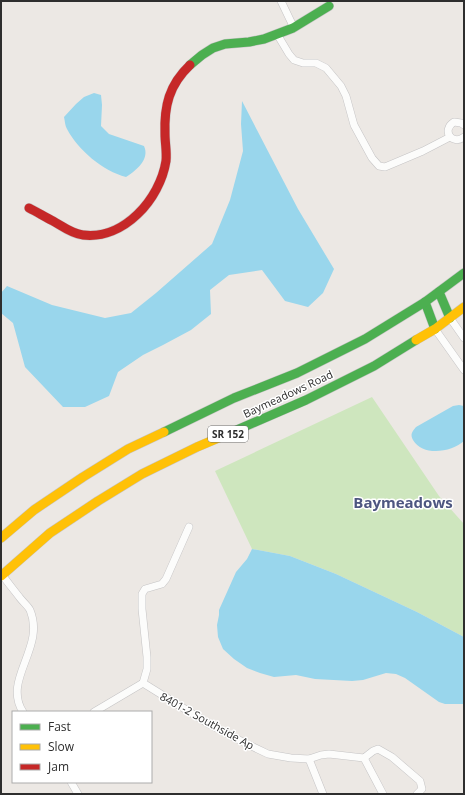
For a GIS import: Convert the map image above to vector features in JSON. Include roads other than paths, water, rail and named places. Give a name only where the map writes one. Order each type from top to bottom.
[{"type":"main road","points":[[29,208],[72,232],[83,235],[93,236],[117,230],[139,213],[152,197],[164,173],[166,160],[164,120],[166,106],[171,92],[181,73],[197,58],[215,48],[225,44],[255,42],[294,28],[329,6]]},
{"type":"main road","name":"Baymeadows Road","points":[[1,538],[34,510],[128,449],[234,398],[297,373],[365,339],[425,302],[464,273]]},
{"type":"main road","points":[[439,292],[450,318]]},
{"type":"main road","points":[[425,302],[435,329]]},
{"type":"main road","name":"Baymeadows Road","points":[[1,575],[50,533],[142,474],[197,447],[306,400],[374,366],[435,329],[464,307]]},
{"type":"street","points":[[281,1],[294,28]]},
{"type":"street","points":[[277,34],[288,54],[294,60],[303,63],[316,63],[326,68],[342,86],[354,125],[372,158],[379,166],[385,167],[423,151],[450,137]]},
{"type":"street","points":[[464,125],[454,122],[448,130],[450,137],[453,139],[460,140],[464,137]]},
{"type":"street","points":[[450,318],[464,338]]},
{"type":"street","points":[[435,329],[464,370]]},
{"type":"street","points":[[96,711],[143,683],[147,669],[147,657],[142,594],[145,589],[162,584],[166,579],[189,527]]},
{"type":"street","points":[[1,575],[29,610],[34,630],[28,657],[19,678],[17,689],[19,706],[22,711]]},
{"type":"street","name":"8401-2 Southside Ap","points":[[143,683],[209,724],[268,754],[282,757],[309,759],[329,754],[364,758]]},
{"type":"street","points":[[383,794],[364,758],[372,751],[378,749],[392,757],[420,781],[422,789],[417,794]]},
{"type":"street","points":[[309,759],[323,794]]},
{"type":"street","points":[[72,783],[78,794]]},
{"type":"water","points":[[94,93],[101,95],[101,126],[109,134],[144,146],[144,160],[138,168],[126,177],[109,170],[92,159],[78,145],[66,128],[64,117],[84,97]]},
{"type":"water","points":[[242,101],[298,209],[334,269],[323,293],[308,307],[285,301],[262,270],[229,275],[210,290],[211,314],[191,330],[143,355],[118,372],[109,396],[85,407],[63,407],[25,367],[13,323],[1,313],[1,293],[7,286],[52,305],[105,318],[131,313],[212,244],[230,200],[243,151],[241,124]]},
{"type":"water","points":[[453,406],[464,406],[464,441],[459,445],[445,450],[430,451],[424,449],[413,440],[412,435],[416,427]]},
{"type":"water","points":[[252,549],[290,556],[336,574],[417,612],[464,637],[464,704],[445,704],[439,702],[405,678],[396,674],[386,673],[363,680],[352,681],[315,679],[296,675],[274,677],[247,668],[234,659],[223,649],[218,637],[217,625],[219,610],[236,572],[247,559]]},
{"type":"district","name":"Baymeadows","points":[[403,503]]}]
